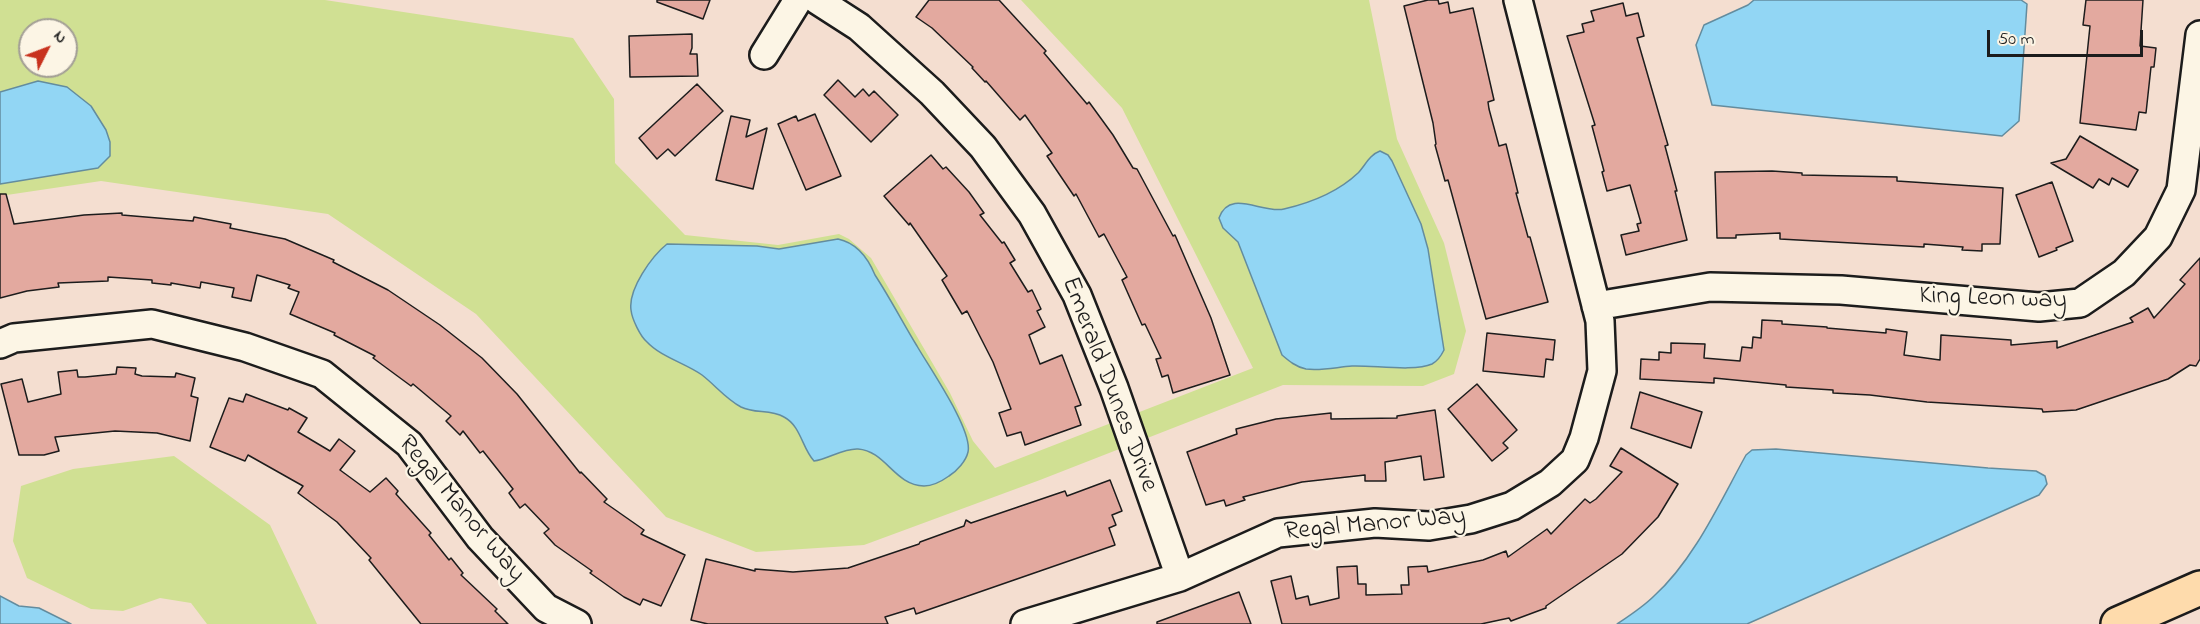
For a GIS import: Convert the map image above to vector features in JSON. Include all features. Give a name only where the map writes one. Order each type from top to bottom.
[{"type":"main road","points":[[2118,624],[2200,588]]},
{"type":"street","points":[[764,55],[798,0]]},
{"type":"street","name":"Emerald Dunes Drive","points":[[817,0],[859,27],[932,93],[983,147],[1032,214],[1077,295],[1114,388],[1180,577]]},
{"type":"street","name":"Regal Manor Way","points":[[1024,624],[1180,577],[1278,533],[1375,523],[1429,526],[1472,519],[1512,506],[1550,483],[1575,459],[1584,438],[1602,371],[1600,321],[1518,0]]},
{"type":"street","name":"King Leon way","points":[[1596,306],[1710,287],[1841,290],[2039,307],[2080,303],[2124,273],[2158,237],[2181,190],[2200,35]]},
{"type":"street","name":"Regal Manor Way","points":[[0,344],[15,338],[152,324],[245,347],[322,374],[409,444],[480,538],[546,608],[577,624]]},
{"type":"green space","points":[[0,0],[325,0],[573,38],[614,99],[615,163],[685,235],[778,245],[839,234],[849,239],[871,258],[950,393],[973,441],[995,468],[1253,368],[1122,108],[1021,0],[1369,0],[1397,139],[1444,243],[1466,331],[1454,374],[1423,386],[1283,385],[1040,480],[864,545],[756,552],[666,517],[476,314],[328,214],[101,181],[0,196]]},
{"type":"green space","points":[[174,456],[270,525],[317,624],[207,624],[191,603],[160,598],[123,611],[91,609],[27,578],[13,541],[21,486],[73,469]]},
{"type":"water","points":[[1754,0],[2021,0],[2027,4],[2019,121],[2002,136],[1712,105],[1696,45],[1704,25]]},
{"type":"water","points":[[38,81],[67,87],[91,106],[106,130],[110,142],[110,156],[98,168],[0,184],[0,92]]},
{"type":"water","points":[[1380,151],[1388,155],[1392,161],[1421,224],[1428,249],[1444,350],[1434,363],[1415,368],[1352,366],[1318,370],[1302,368],[1282,355],[1238,242],[1223,228],[1219,218],[1224,209],[1239,203],[1275,210],[1314,200],[1350,180],[1370,158]]},
{"type":"water","points":[[838,239],[851,244],[869,263],[949,399],[964,429],[968,442],[965,459],[961,466],[937,483],[924,486],[914,484],[897,474],[876,455],[858,449],[847,450],[814,461],[790,421],[773,413],[746,409],[736,404],[702,375],[653,347],[644,339],[635,322],[631,302],[637,283],[648,265],[667,244],[757,246],[779,249]]},
{"type":"water","points":[[1776,449],[2036,471],[2045,476],[2047,484],[2039,495],[1747,624],[1617,624],[1650,600],[1682,565],[1705,530],[1746,455],[1752,450]]},
{"type":"water","points":[[0,596],[19,606],[39,608],[71,624],[0,624]]},
{"type":"building","points":[[657,0],[710,0],[703,19],[657,2]]},
{"type":"building","points":[[929,0],[999,0],[1046,51],[1044,53],[1087,104],[1089,102],[1133,168],[1137,169],[1173,236],[1175,235],[1211,318],[1230,375],[1173,393],[1168,375],[1162,377],[1156,359],[1161,358],[1145,324],[1142,325],[1122,280],[1127,277],[1104,234],[1099,237],[1076,194],[1074,196],[1047,156],[1052,153],[1025,115],[1020,120],[973,67],[932,28],[916,17]]},
{"type":"building","points":[[1438,0],[1439,4],[1448,2],[1450,13],[1473,8],[1494,100],[1488,102],[1489,109],[1499,146],[1506,144],[1518,193],[1516,193],[1548,302],[1486,319],[1448,180],[1445,181],[1435,145],[1433,123],[1404,6]]},
{"type":"building","points":[[2086,0],[2143,0],[2140,46],[2156,48],[2154,67],[2151,67],[2146,113],[2139,112],[2136,130],[2080,123],[2090,26],[2083,25]]},
{"type":"building","points":[[1623,3],[1626,16],[1638,13],[1644,36],[1637,38],[1668,145],[1665,146],[1687,240],[1626,255],[1621,235],[1639,231],[1637,224],[1641,223],[1630,185],[1607,191],[1592,126],[1595,125],[1567,36],[1584,32],[1582,24],[1594,21],[1591,11]]},
{"type":"building","points":[[692,34],[690,54],[697,54],[698,76],[630,77],[629,36]]},
{"type":"building","points":[[838,80],[855,97],[863,89],[869,96],[874,91],[898,115],[871,142],[824,95]]},
{"type":"building","points":[[697,84],[723,111],[675,156],[668,149],[657,159],[639,138]]},
{"type":"building","points":[[815,114],[841,176],[806,190],[778,124],[796,116],[798,121]]},
{"type":"building","points":[[731,116],[750,120],[746,137],[767,128],[753,189],[716,180]]},
{"type":"building","points":[[2080,136],[2138,170],[2128,187],[2112,178],[2109,185],[2099,179],[2093,188],[2051,163],[2066,159]]},
{"type":"building","points":[[931,155],[943,169],[946,167],[969,192],[984,213],[980,215],[1002,243],[1004,242],[1015,260],[1010,263],[1028,292],[1032,290],[1041,309],[1037,311],[1045,327],[1029,335],[1040,364],[1062,355],[1081,405],[1075,407],[1081,425],[1025,445],[1021,432],[1007,436],[999,413],[1011,409],[993,362],[967,311],[962,314],[942,280],[947,276],[910,223],[909,225],[884,196]]},
{"type":"building","points":[[1715,172],[1802,173],[1802,175],[1897,177],[1897,181],[2003,188],[2000,244],[1982,244],[1982,251],[1924,244],[1924,247],[1780,239],[1780,233],[1717,238]]},
{"type":"building","points":[[2052,182],[2073,241],[2039,257],[2016,195]]},
{"type":"building","points":[[0,194],[6,194],[14,224],[84,215],[122,213],[122,215],[193,221],[194,217],[231,224],[230,228],[285,239],[334,260],[333,262],[388,290],[440,325],[482,358],[517,394],[580,473],[607,499],[604,502],[644,530],[641,534],[685,555],[661,606],[643,599],[640,605],[624,597],[555,545],[544,533],[549,529],[525,504],[520,508],[509,493],[513,489],[483,451],[480,453],[463,431],[460,435],[446,421],[451,416],[413,384],[411,386],[373,358],[375,356],[334,335],[335,333],[290,314],[299,292],[288,288],[290,285],[257,275],[251,301],[232,297],[234,288],[201,282],[200,288],[171,283],[171,285],[152,283],[152,280],[108,277],[108,281],[58,283],[59,287],[27,291],[0,298]]},
{"type":"building","points":[[2200,258],[2200,359],[2196,366],[2190,365],[2168,379],[2076,410],[2043,412],[2042,409],[1927,402],[1714,378],[1714,383],[1640,379],[1641,359],[1659,360],[1659,352],[1671,353],[1671,343],[1705,344],[1704,358],[1740,361],[1742,347],[1752,348],[1753,337],[1761,338],[1762,320],[1782,321],[1782,324],[1886,333],[1886,329],[1907,332],[1904,355],[1940,360],[1941,335],[2011,340],[2011,345],[2057,341],[2057,348],[2133,322],[2130,318],[2148,308],[2154,318],[2185,284],[2180,280]]},
{"type":"building","points":[[1487,333],[1555,340],[1553,360],[1546,359],[1544,377],[1483,371]]},
{"type":"building","points":[[117,367],[136,368],[135,374],[142,376],[175,377],[176,373],[195,378],[191,396],[198,398],[190,441],[157,433],[115,431],[55,437],[59,451],[44,455],[19,455],[1,384],[22,379],[28,402],[61,394],[58,372],[77,370],[78,377],[85,377],[116,374]]},
{"type":"building","points":[[1477,384],[1517,430],[1503,443],[1508,448],[1492,461],[1448,409]]},
{"type":"building","points":[[1640,392],[1702,412],[1691,448],[1631,428]]},
{"type":"building","points":[[246,394],[288,410],[289,408],[307,418],[298,432],[330,451],[339,439],[355,451],[340,470],[370,492],[386,478],[398,491],[396,494],[431,533],[429,535],[449,560],[451,558],[463,573],[461,575],[497,609],[495,611],[508,624],[421,624],[369,560],[371,558],[337,522],[298,493],[303,486],[248,455],[245,461],[210,447],[229,398],[243,402]]},
{"type":"building","points":[[1435,410],[1444,477],[1424,480],[1421,456],[1385,462],[1386,481],[1365,481],[1365,475],[1302,482],[1243,497],[1245,500],[1226,506],[1224,500],[1206,505],[1187,452],[1237,434],[1236,429],[1276,419],[1331,413],[1331,419],[1397,418],[1397,416]]},
{"type":"building","points":[[1621,448],[1678,484],[1658,517],[1622,554],[1546,608],[1511,621],[1509,618],[1481,624],[1282,624],[1271,581],[1291,576],[1296,599],[1308,596],[1310,605],[1339,598],[1337,567],[1357,566],[1358,584],[1366,584],[1366,595],[1402,594],[1401,585],[1409,585],[1408,567],[1427,566],[1428,572],[1483,560],[1506,551],[1508,557],[1547,529],[1551,534],[1585,499],[1590,503],[1596,499],[1622,472],[1610,466]]},
{"type":"building","points":[[1110,480],[1122,511],[1112,515],[1116,525],[1109,528],[1115,545],[916,614],[914,608],[885,617],[888,624],[708,624],[691,620],[706,559],[755,571],[755,569],[793,572],[848,568],[964,526],[966,520],[971,523],[1065,491],[1067,496]]},
{"type":"building","points":[[1239,592],[1251,624],[1157,624],[1157,622]]}]
